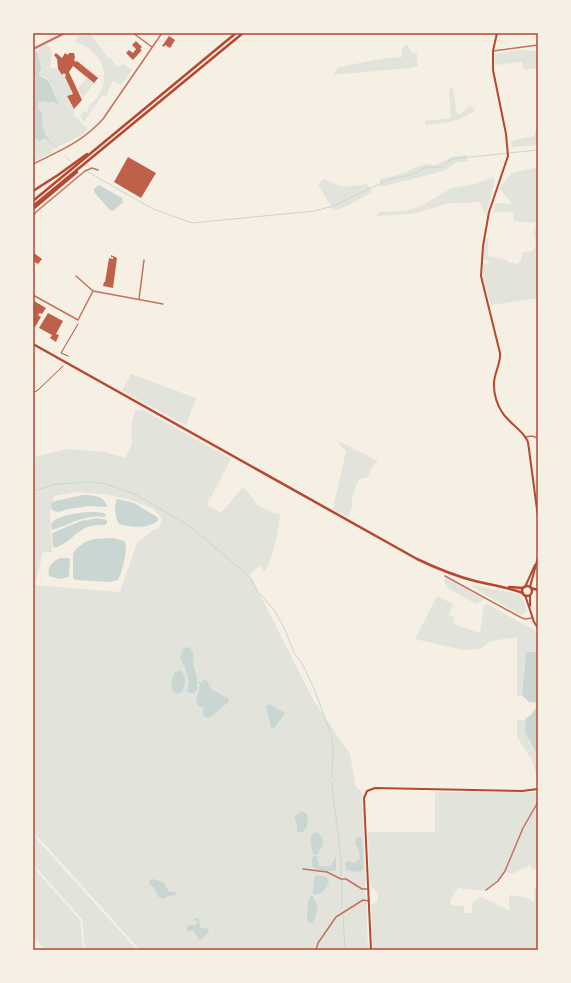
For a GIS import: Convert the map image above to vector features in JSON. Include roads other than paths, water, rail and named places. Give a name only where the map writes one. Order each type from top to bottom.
[{"type":"main road","points":[[33,201],[236,33]]},
{"type":"main road","points":[[33,206],[243,33]]},
{"type":"main road","points":[[497,33],[493,51],[493,70],[508,149],[508,156],[489,212],[482,253],[481,276],[500,353],[500,362],[494,380],[496,398],[502,413],[526,437],[530,448],[538,517]]},
{"type":"main road","points":[[33,191],[107,140]]},
{"type":"main road","points":[[33,210],[102,149]]},
{"type":"main road","points":[[33,344],[417,559],[456,575],[524,594],[531,594],[538,590]]},
{"type":"main road","points":[[530,607],[531,588],[538,557]]},
{"type":"main road","points":[[537,562],[524,588],[524,594],[530,607],[532,618],[538,628]]},
{"type":"main road","points":[[502,587],[531,588],[538,590]]},
{"type":"main road","points":[[371,950],[364,798],[367,791],[375,788],[522,791],[538,789]]},
{"type":"street","points":[[33,49],[65,33]]},
{"type":"street","points":[[133,33],[152,48]]},
{"type":"street","points":[[33,164],[75,144],[103,120],[162,33]]},
{"type":"street","points":[[493,51],[538,44]]},
{"type":"street","points":[[33,216],[58,193],[85,172],[92,168],[98,170]]},
{"type":"street","points":[[139,299],[144,260]]},
{"type":"street","points":[[76,276],[93,291],[164,304]]},
{"type":"street","points":[[33,295],[78,320],[93,291]]},
{"type":"street","points":[[526,437],[532,436],[538,438]]},
{"type":"street","points":[[445,576],[520,617],[525,619],[532,618]]},
{"type":"street","points":[[486,890],[498,881],[505,871],[523,828],[538,802]]},
{"type":"street","points":[[303,869],[327,872],[341,879],[346,879],[362,889],[368,889]]},
{"type":"street","points":[[316,950],[318,943],[336,917],[363,900],[369,901]]},
{"type":"waterway","points":[[48,140],[57,148]]},
{"type":"waterway","points":[[88,172],[153,209],[192,223],[315,211],[333,206],[388,180],[411,175],[427,167],[442,167],[452,159],[538,150]]},
{"type":"waterway","points":[[65,156],[71,162]]},
{"type":"waterway","points":[[33,491],[57,484],[90,482],[106,484],[135,494],[191,527],[251,578],[257,591],[274,610],[284,627],[294,653],[302,663],[315,691],[332,737],[332,778]]},
{"type":"waterway","points":[[332,782],[340,853],[341,877]]},
{"type":"waterway","points":[[342,881],[342,909]]},
{"type":"waterway","points":[[343,915],[345,950]]}]
